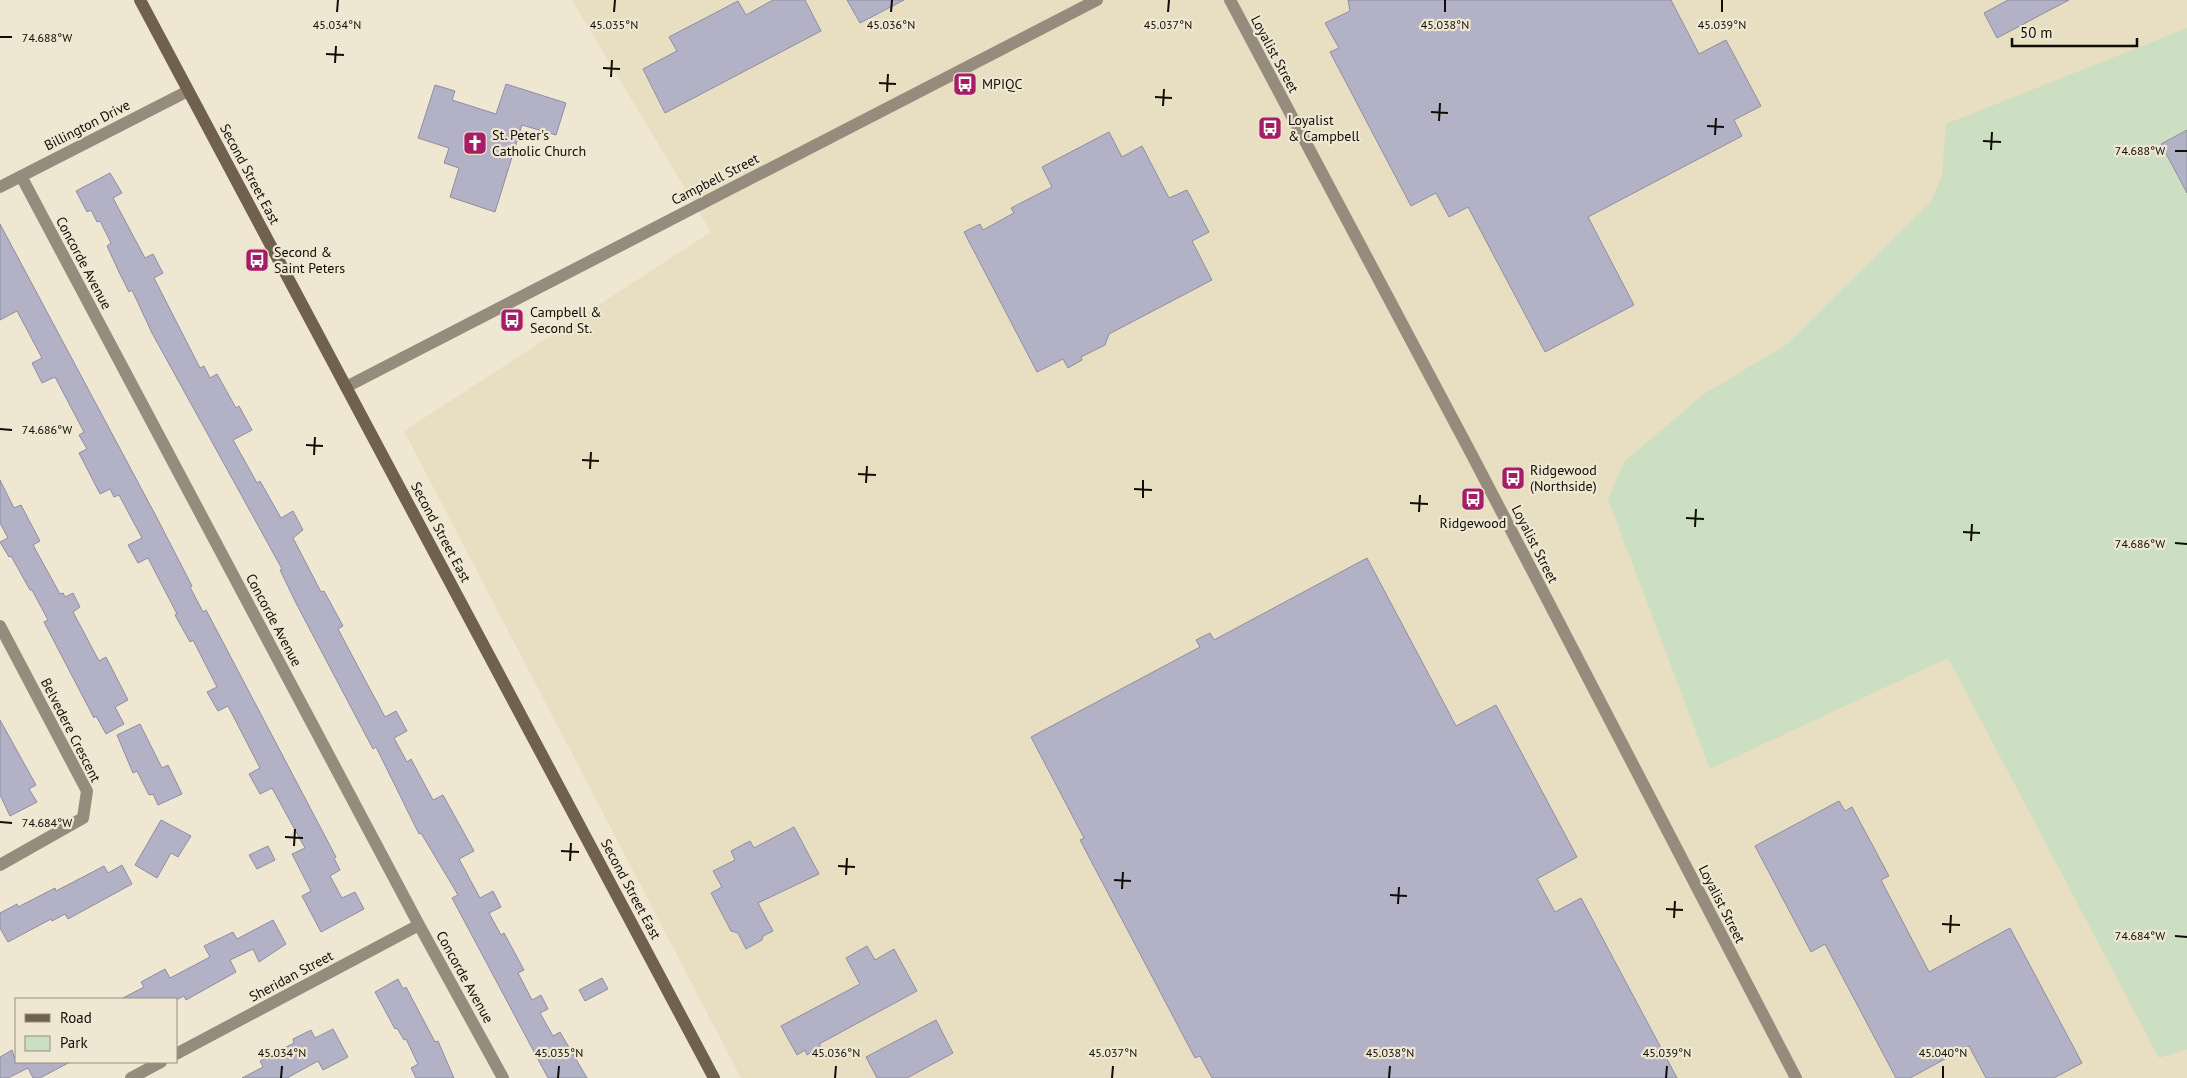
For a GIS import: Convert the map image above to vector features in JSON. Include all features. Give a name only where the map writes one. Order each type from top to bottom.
[{"type":"main road","name":"Second Street East","points":[[140,0],[714,1078]]},
{"type":"street","name":"Campbell Street","points":[[346,387],[1097,0]]},
{"type":"street","name":"Loyalist Street","points":[[1230,0],[1482,475],[1796,1078]]},
{"type":"street","name":"Billington Drive","points":[[0,187],[188,90]]},
{"type":"street","name":"Concorde Avenue","points":[[21,176],[419,925],[503,1078]]},
{"type":"street","name":"Belvedere Crescent","points":[[0,626],[88,791],[83,818],[0,865]]},
{"type":"street","name":"Sheridan Street","points":[[178,1053],[419,925]]},
{"type":"street","points":[[131,1078],[160,1063]]},
{"type":"shaded area","points":[[572,0],[2187,0],[2187,1078],[741,1078],[404,431],[711,232]]},
{"type":"green space","points":[[2187,28],[2187,1049],[2159,1058],[1948,658],[1710,769],[1608,499],[1625,461],[1704,394],[1786,345],[1931,202],[1942,175],[1946,124]]},
{"type":"building","points":[[773,0],[805,0],[821,31],[665,113],[643,69],[677,51],[669,37],[738,1],[746,15]]},
{"type":"building","points":[[847,0],[904,0],[860,23]]},
{"type":"building","points":[[1348,0],[1671,0],[1699,54],[1726,40],[1761,106],[1734,120],[1742,136],[1588,217],[1634,305],[1545,352],[1468,207],[1449,217],[1436,193],[1411,206],[1330,52],[1339,48],[1325,23],[1350,11]]},
{"type":"building","points":[[2008,0],[2069,0],[1997,38],[1984,13]]},
{"type":"building","name":"St. Peter's Catholic Church","points":[[506,84],[566,103],[556,135],[522,125],[495,212],[450,197],[459,168],[444,163],[449,148],[418,138],[435,85],[455,91],[452,100],[496,114]]},
{"type":"building","points":[[2187,130],[2187,193],[2161,144]]},
{"type":"building","points":[[1109,132],[1122,157],[1142,146],[1169,198],[1187,190],[1209,232],[1192,241],[1212,280],[1109,334],[1105,345],[1081,357],[1082,360],[1068,368],[1063,359],[1037,372],[964,232],[980,224],[983,230],[1014,213],[1011,208],[1052,187],[1042,167]]},
{"type":"building","points":[[110,173],[122,193],[113,198],[145,258],[153,254],[163,273],[154,278],[200,368],[204,366],[210,378],[217,374],[236,408],[239,406],[252,430],[233,440],[257,483],[260,481],[281,518],[293,511],[303,530],[293,538],[321,592],[324,591],[343,626],[338,629],[385,717],[396,711],[407,731],[394,738],[407,762],[411,759],[433,800],[443,795],[474,851],[459,859],[480,898],[493,891],[501,907],[489,913],[501,935],[504,933],[524,970],[518,973],[532,1000],[541,995],[548,1009],[540,1013],[553,1036],[560,1032],[587,1078],[548,1078],[452,898],[458,895],[421,833],[419,834],[376,747],[373,749],[297,605],[280,570],[282,569],[152,333],[132,290],[129,292],[107,246],[111,243],[100,221],[97,222],[91,210],[87,212],[76,191]]},
{"type":"building","points":[[0,224],[157,518],[192,586],[190,587],[203,612],[206,610],[336,857],[334,858],[340,870],[330,876],[342,898],[355,892],[364,909],[321,932],[302,896],[311,891],[292,854],[305,848],[272,788],[260,794],[249,774],[260,768],[228,706],[218,711],[207,692],[217,687],[193,640],[190,642],[175,615],[177,614],[148,558],[138,563],[128,545],[142,538],[119,495],[114,497],[110,489],[100,494],[79,453],[87,449],[79,435],[84,432],[55,377],[42,383],[32,363],[42,358],[17,311],[0,320]]},
{"type":"building","points":[[0,480],[14,508],[21,505],[40,541],[33,545],[60,594],[63,593],[65,597],[73,593],[80,607],[73,612],[99,661],[106,657],[128,700],[115,707],[124,724],[106,734],[96,716],[94,718],[44,622],[48,620],[32,590],[30,590],[11,556],[9,557],[0,542],[8,538],[0,523]]},
{"type":"building","points":[[1367,558],[1456,726],[1496,705],[1577,857],[1537,879],[1555,912],[1581,898],[1677,1078],[1212,1078],[1200,1056],[1195,1058],[1080,840],[1084,838],[1031,737],[1200,647],[1196,640],[1210,633],[1214,640]]},
{"type":"building","points":[[0,720],[36,785],[29,789],[37,802],[10,816],[0,795]]},
{"type":"building","points":[[140,724],[162,768],[168,765],[182,794],[158,805],[153,794],[149,795],[137,771],[133,773],[117,735]]},
{"type":"building","points":[[1839,801],[1845,811],[1852,807],[1889,876],[1881,880],[1929,972],[2010,928],[2082,1063],[2054,1078],[1986,1078],[1969,1046],[1910,1078],[1896,1078],[1825,944],[1811,952],[1755,846]]},
{"type":"building","points":[[161,820],[191,836],[178,857],[171,853],[157,878],[135,865]]},
{"type":"building","points":[[794,827],[819,874],[758,903],[773,931],[746,949],[738,933],[731,931],[711,893],[722,887],[713,871],[735,860],[731,851],[750,841],[754,848]]},
{"type":"building","points":[[268,846],[275,860],[257,869],[249,855]]},
{"type":"building","points":[[122,865],[132,884],[68,919],[65,914],[52,921],[51,919],[8,942],[0,928],[0,913],[17,904],[18,907],[55,888],[56,891],[104,866],[108,873]]},
{"type":"building","points":[[273,920],[286,944],[259,962],[253,949],[230,960],[236,972],[186,1000],[184,996],[178,999],[123,998],[144,987],[141,982],[165,969],[170,978],[210,957],[204,946],[233,932],[237,939]]},
{"type":"building","points":[[867,946],[875,960],[894,949],[917,991],[819,1044],[821,1047],[807,1055],[805,1050],[797,1055],[781,1026],[860,984],[846,958]]},
{"type":"building","points":[[602,978],[608,989],[585,1001],[579,990]]},
{"type":"building","points":[[398,979],[403,989],[406,987],[435,1042],[438,1041],[454,1078],[416,1078],[411,1068],[418,1064],[406,1039],[404,1040],[397,1028],[395,1029],[375,992]]},
{"type":"building","points":[[936,1020],[953,1053],[907,1078],[877,1078],[866,1057]]},
{"type":"building","points":[[333,1029],[348,1057],[323,1070],[318,1061],[287,1078],[242,1078],[263,1067],[260,1061],[294,1043],[293,1039],[311,1030],[315,1038]]},
{"type":"building","points":[[12,1050],[15,1063],[68,1063],[40,1078],[33,1078],[28,1068],[8,1078],[0,1078],[0,1057]]},
{"type":"place","name":"MPIQC","points":[[965,84]]},
{"type":"place","name":"Loyalist & Campbell","points":[[1270,128]]},
{"type":"place","name":"St. Peter's Catholic Church","points":[[475,143]]},
{"type":"place","name":"Second & Saint Peters","points":[[257,260]]},
{"type":"place","name":"Campbell & Second St.","points":[[512,320]]},
{"type":"place","name":"Ridgewood (Northside)","points":[[1513,478]]},
{"type":"place","name":"Ridgewood","points":[[1473,499]]}]
